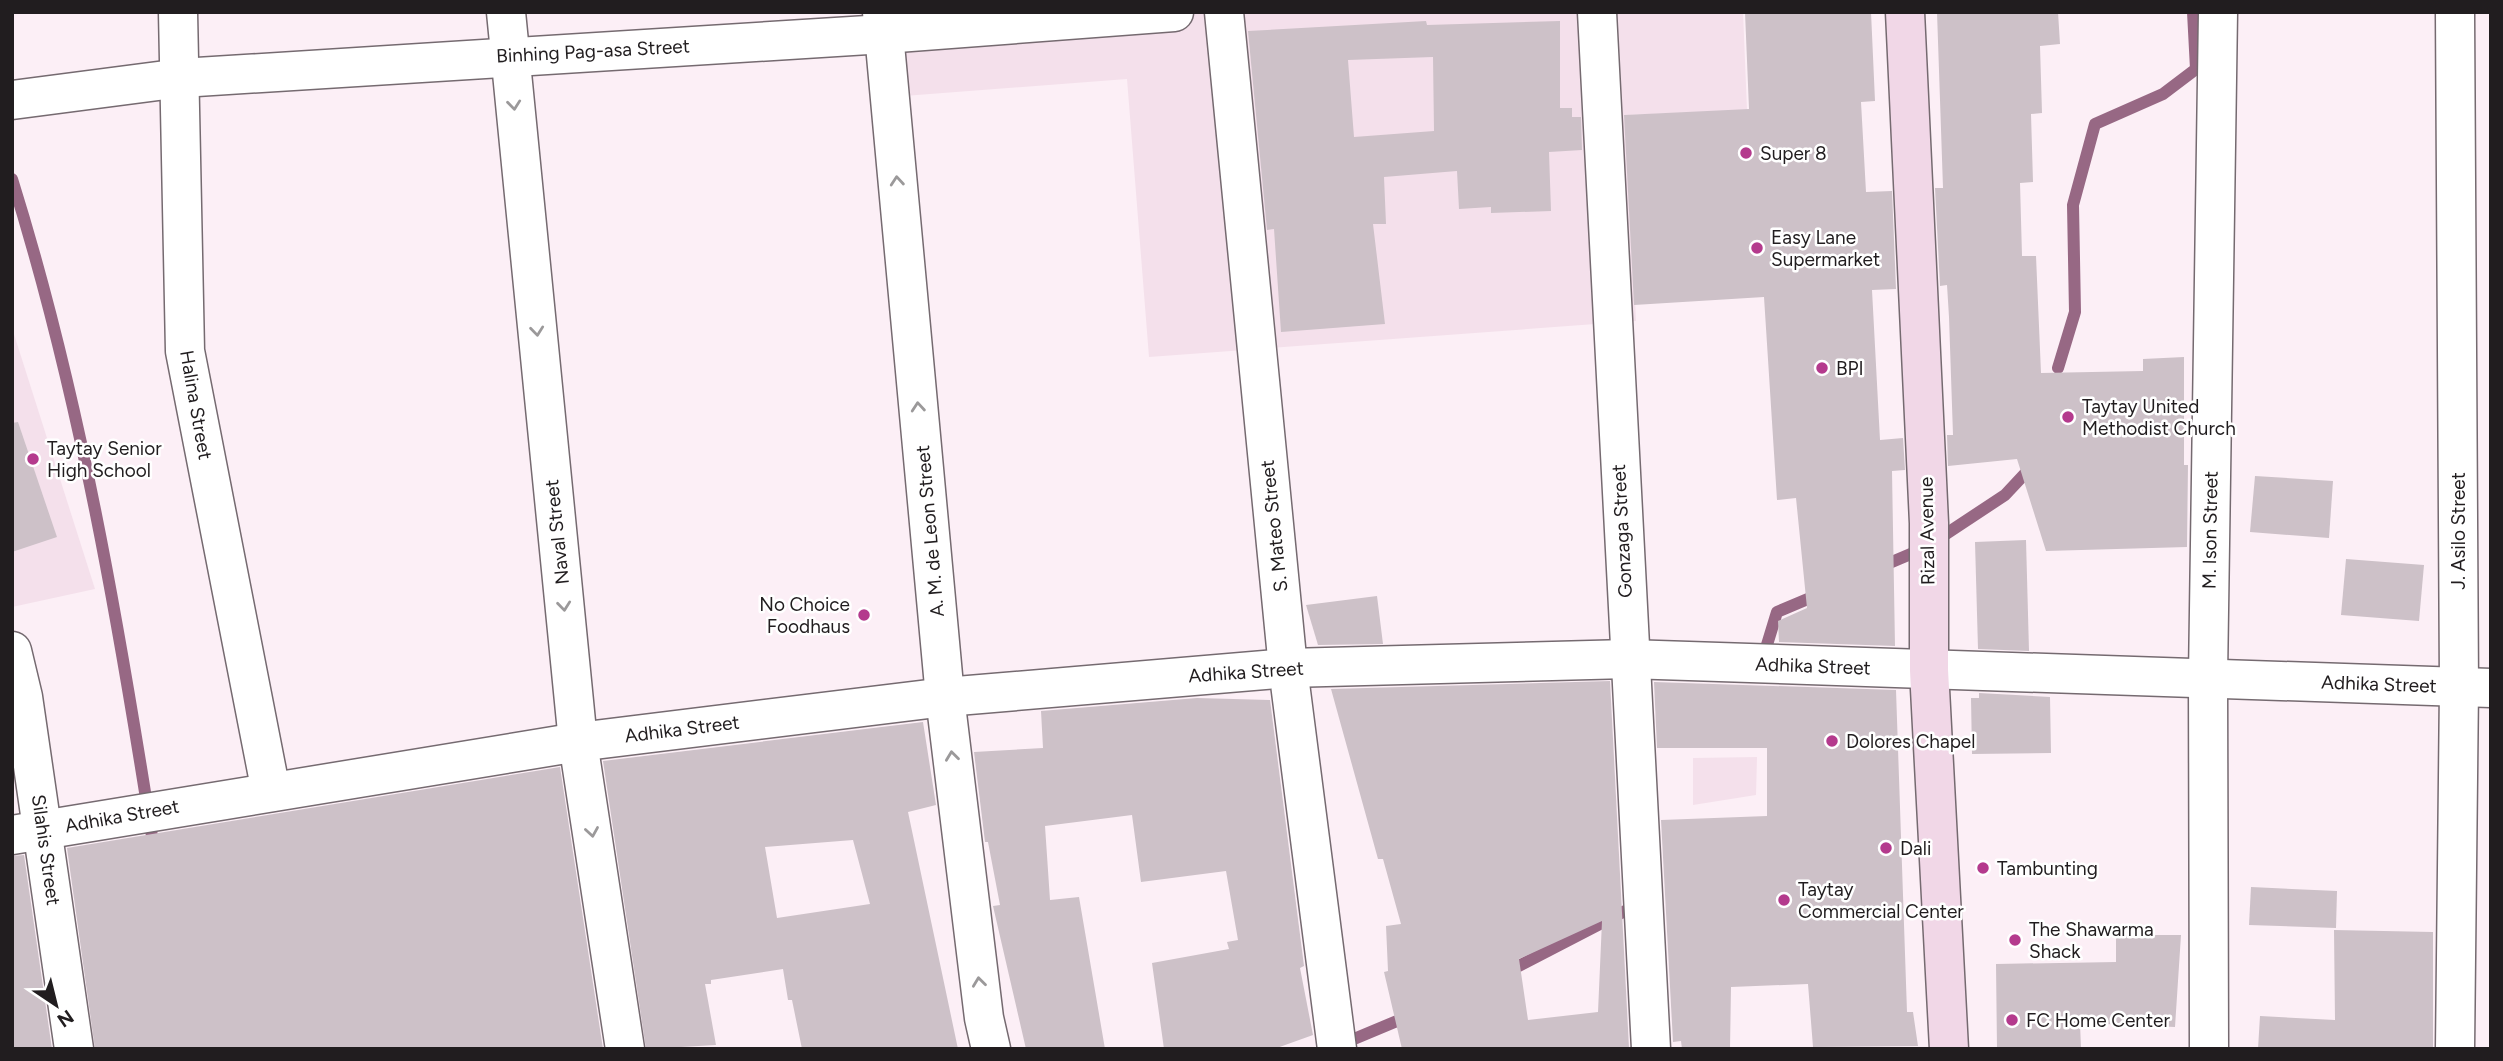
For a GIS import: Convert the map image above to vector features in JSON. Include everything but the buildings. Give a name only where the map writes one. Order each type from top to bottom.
[{"type":"main road","name":"Rizal Avenue","points":[[1905,12],[1929,523],[1929,670],[1949,1049]]},
{"type":"street","name":"Halina Street","points":[[178,12],[185,351],[271,792]]},
{"type":"street","name":"Naval Street","points":[[506,12],[578,742],[625,1049]]},
{"type":"street","name":"Binhing Pag-asa Street","points":[[12,100],[181,78],[509,55],[883,23],[1174,12]]},
{"type":"street","name":"S. Mateo Street","points":[[1224,12],[1288,668],[1336,1044]]},
{"type":"street","name":"Gonzaga Street","points":[[1597,12],[1628,659],[1651,1049]]},
{"type":"street","name":"M. Ison Street","points":[[2209,1049],[2208,677],[2218,12]]},
{"type":"street","name":"J. Asilo Street","points":[[2455,12],[2475,687],[2455,1049]]},
{"type":"street","name":"A. M. de Leon Street","points":[[883,23],[945,697],[990,1049]]},
{"type":"street","name":"Silahis Street","points":[[12,652],[23,697],[28,832],[74,1049]]},
{"type":"street","name":"Adhika Street","points":[[28,832],[578,742],[945,697],[1288,668],[1628,659],[2475,687]]},
{"type":"shaded area","points":[[898,12],[1743,12],[1747,110],[1627,115],[1636,321],[1149,357],[1127,79],[904,96]]},
{"type":"shaded area","name":"Taytay Senior High School","points":[[12,328],[95,589],[12,607]]},
{"type":"shaded area","points":[[1757,757],[1756,795],[1693,805],[1693,758]]},
{"type":"waterway","points":[[2058,368],[2075,312],[2073,205],[2095,124],[2163,94],[2196,69],[2193,12]]},
{"type":"waterway","points":[[12,179],[36,261],[78,427],[112,596],[154,849]]},
{"type":"waterway","points":[[1946,534],[2005,495],[2033,465]]},
{"type":"waterway","points":[[1880,567],[1913,553]]},
{"type":"waterway","points":[[1766,648],[1777,612],[1822,593]]},
{"type":"waterway","points":[[1505,973],[1627,910]]},
{"type":"waterway","points":[[1342,1044],[1409,1016]]},
{"type":"place","name":"Super 8","points":[[1746,153]]},
{"type":"place","name":"Easy Lane Supermarket","points":[[1757,248]]},
{"type":"place","name":"BPI","points":[[1822,368]]},
{"type":"place","name":"Taytay United Methodist Church","points":[[2068,417]]},
{"type":"place","name":"Taytay Senior High School","points":[[33,459]]},
{"type":"place","name":"No Choice Foodhaus","points":[[864,615]]},
{"type":"place","name":"Dolores Chapel","points":[[1832,741]]},
{"type":"place","name":"Dali","points":[[1886,848]]},
{"type":"place","name":"Tambunting","points":[[1983,868]]},
{"type":"place","name":"Taytay Commercial Center","points":[[1784,900]]},
{"type":"place","name":"The Shawarma Shack","points":[[2015,940]]},
{"type":"place","name":"FC Home Center","points":[[2012,1020]]}]
